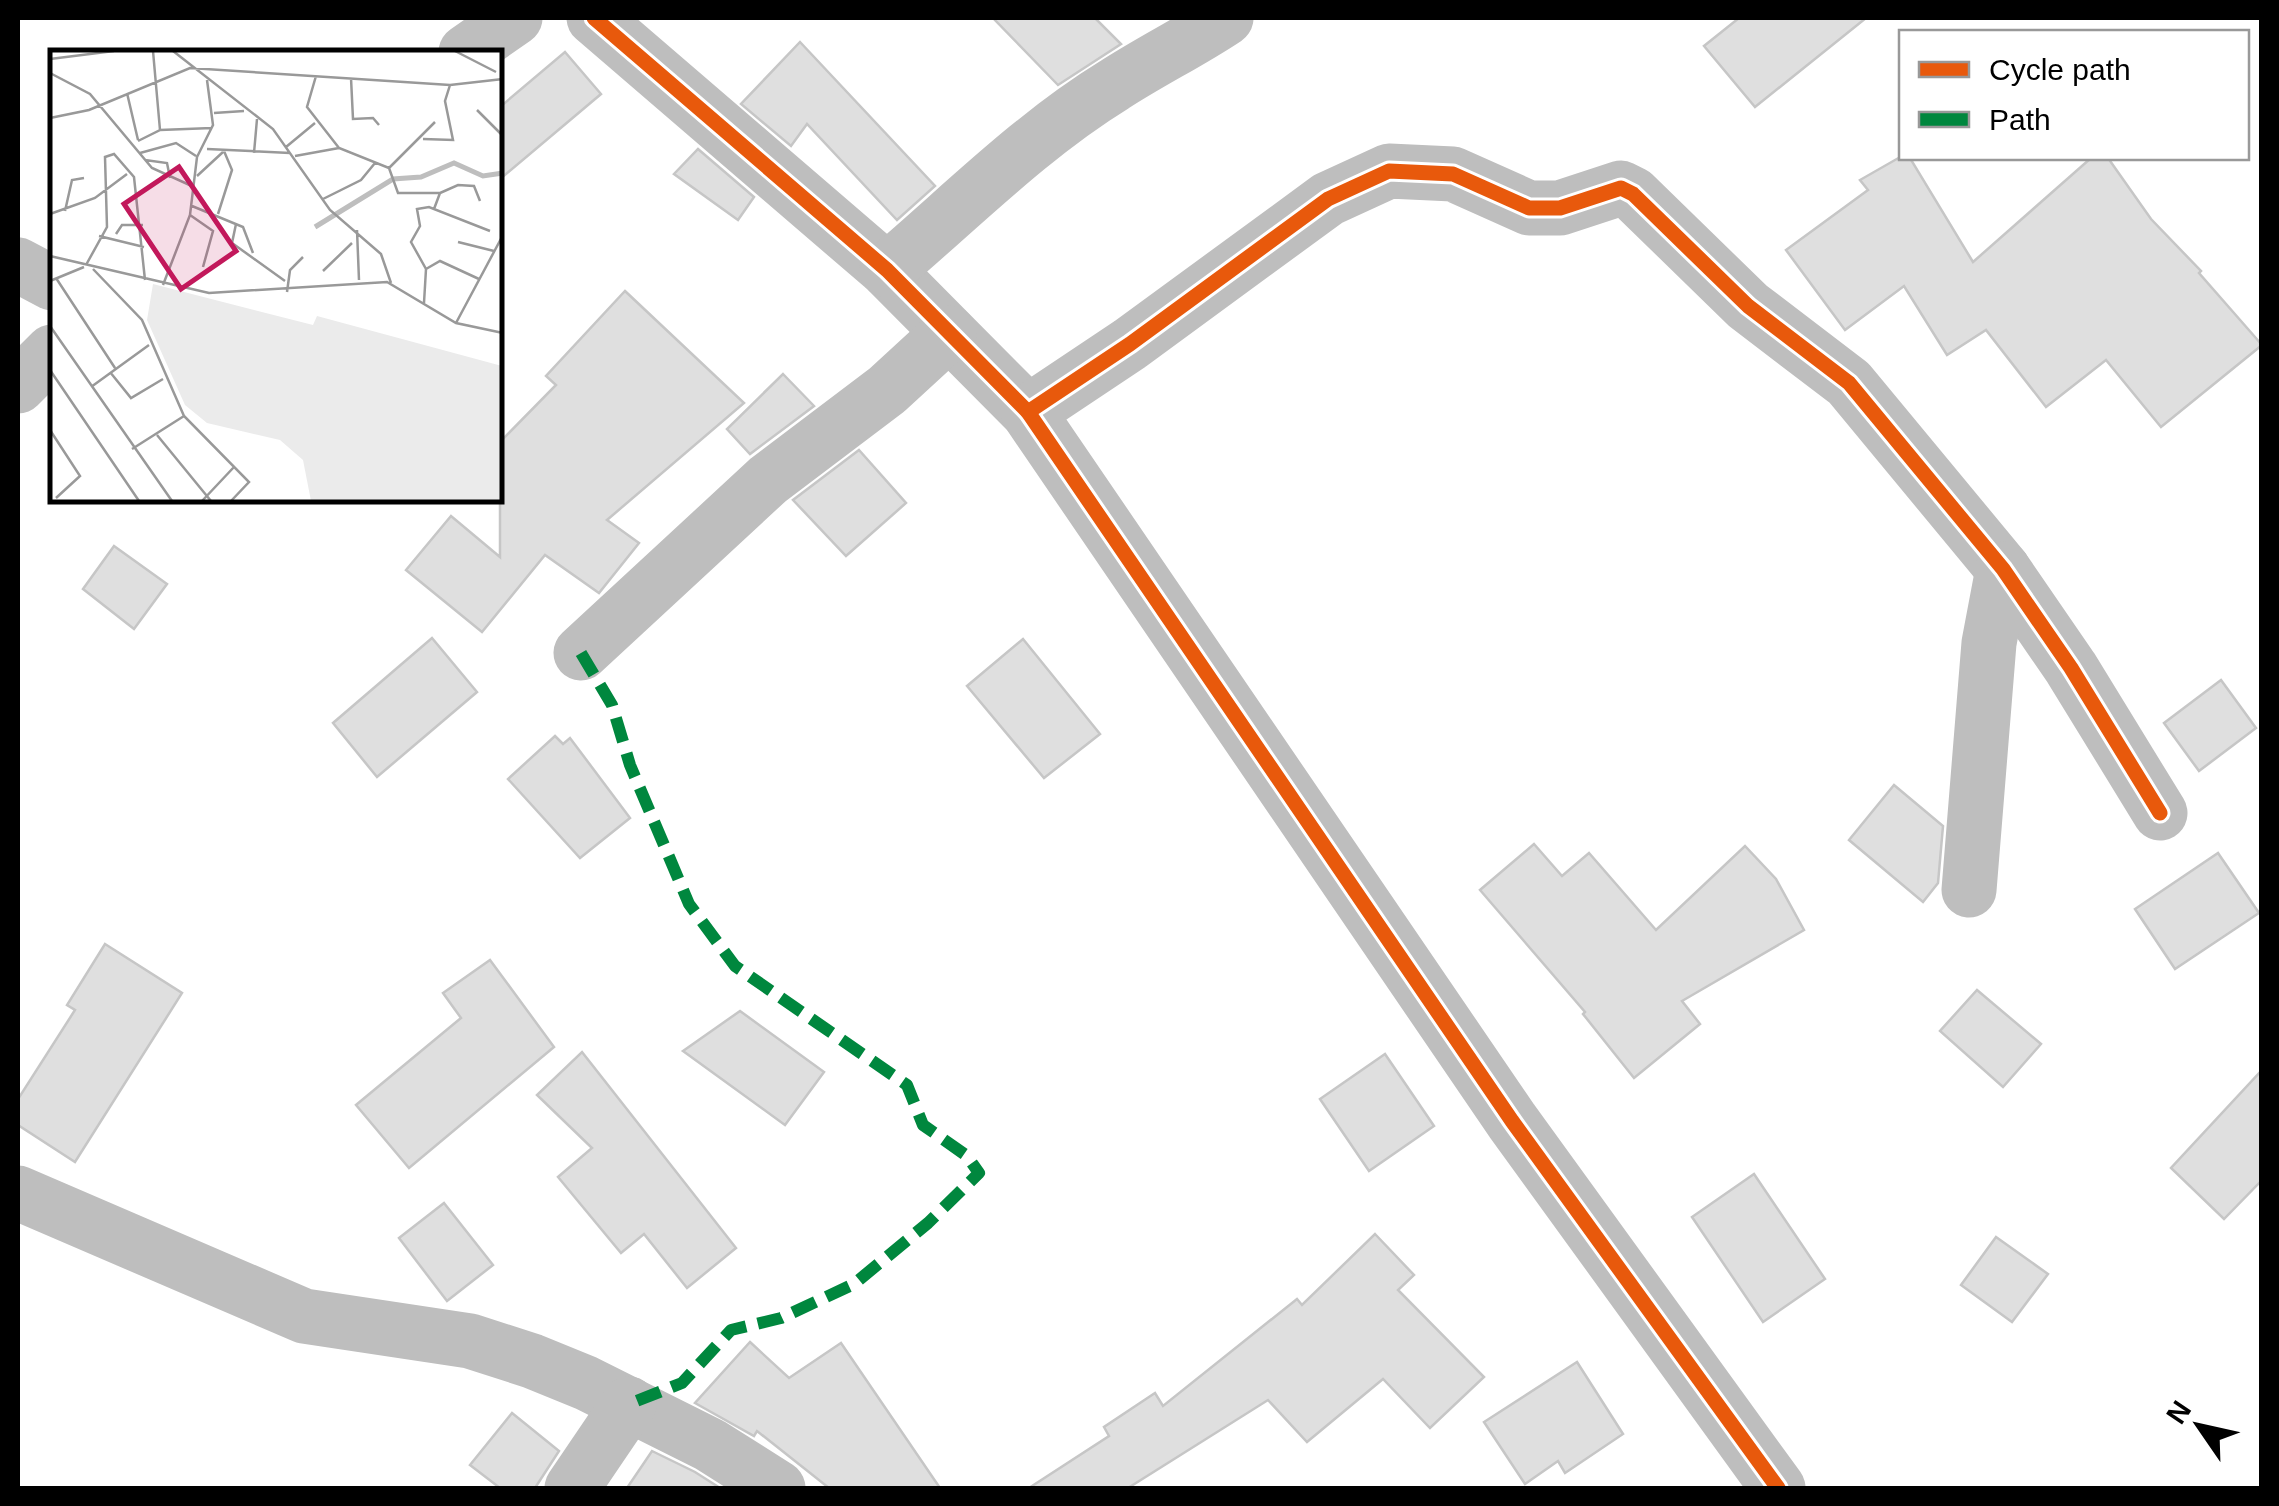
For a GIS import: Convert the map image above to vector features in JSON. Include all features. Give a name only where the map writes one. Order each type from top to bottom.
[{"type":"street","points":[[469,50],[515,18]]},
{"type":"street","points":[[594,18],[887,270],[1028,412],[1512,1121],[1778,1488]]},
{"type":"street","points":[[887,270],[1058,125],[1113,85],[1226,18]]},
{"type":"street","points":[[1028,412],[1130,344],[1328,199],[1389,171],[1453,174],[1528,208],[1560,208],[1621,188],[1632,194],[1748,306],[1849,383],[2003,569],[2072,668],[2160,813]]},
{"type":"street","points":[[18,265],[50,283]]},
{"type":"street","points":[[581,653],[768,480],[887,390],[950,334]]},
{"type":"street","points":[[18,386],[50,354]]},
{"type":"street","points":[[1969,890],[1990,643],[2003,569]]},
{"type":"street","points":[[18,1193],[304,1316],[470,1341],[532,1361],[629,1404],[710,1446],[778,1488]]},
{"type":"street","points":[[572,1488],[629,1404]]},
{"type":"building","points":[[993,18],[1095,18],[1121,44],[1058,85]]},
{"type":"building","points":[[1739,18],[1866,18],[1755,107],[1704,46]]},
{"type":"building","points":[[800,42],[935,186],[897,220],[807,124],[791,146],[741,104]]},
{"type":"building","points":[[565,52],[601,94],[502,177],[502,105]]},
{"type":"building","points":[[698,149],[754,197],[738,220],[674,174]]},
{"type":"building","points":[[1899,158],[1911,160],[1973,262],[2089,160],[2109,160],[2151,219],[2201,271],[2262,345],[2161,427],[2106,360],[2046,407],[1986,330],[1947,355],[1904,286],[1845,330],[1786,250],[1868,190],[1860,180]]},
{"type":"building","points":[[625,291],[744,403],[607,520],[639,543],[599,593],[545,555],[482,632],[406,570],[451,516],[500,557],[502,440],[556,385],[546,376]]},
{"type":"building","points":[[783,374],[814,406],[750,454],[727,429]]},
{"type":"building","points":[[859,450],[906,503],[846,556],[793,500]]},
{"type":"building","points":[[114,546],[167,584],[134,629],[83,589]]},
{"type":"building","points":[[432,638],[477,692],[377,777],[333,723]]},
{"type":"building","points":[[1023,639],[1100,734],[1044,778],[967,686]]},
{"type":"building","points":[[2221,680],[2256,728],[2199,771],[2164,723]]},
{"type":"building","points":[[555,736],[563,744],[570,738],[630,818],[580,858],[508,779]]},
{"type":"building","points":[[1894,785],[1943,826],[1938,883],[1923,902],[1849,840]]},
{"type":"building","points":[[1534,844],[1562,876],[1589,853],[1656,930],[1745,846],[1776,879],[1804,930],[1682,1001],[1700,1024],[1634,1078],[1585,1012],[1480,890]]},
{"type":"building","points":[[2218,853],[2259,913],[2175,969],[2135,909]]},
{"type":"building","points":[[105,944],[182,993],[75,1162],[18,1125],[18,1099],[75,1010],[67,1005]]},
{"type":"building","points":[[490,960],[554,1047],[409,1168],[356,1105],[461,1018],[443,993]]},
{"type":"building","points":[[1977,990],[2041,1044],[2003,1087],[1940,1031]]},
{"type":"building","points":[[740,1011],[824,1072],[785,1125],[683,1051]]},
{"type":"building","points":[[582,1052],[736,1248],[687,1288],[644,1234],[621,1253],[558,1177],[592,1148],[537,1095]]},
{"type":"building","points":[[1385,1054],[1434,1126],[1369,1171],[1320,1099]]},
{"type":"building","points":[[2262,1070],[2262,1180],[2224,1219],[2171,1168]]},
{"type":"building","points":[[1754,1174],[1825,1279],[1763,1322],[1692,1217]]},
{"type":"building","points":[[444,1203],[493,1265],[447,1301],[399,1238]]},
{"type":"building","points":[[1375,1234],[1414,1275],[1398,1290],[1484,1377],[1430,1428],[1383,1379],[1307,1442],[1268,1400],[1128,1488],[1029,1488],[1109,1436],[1104,1427],[1155,1393],[1163,1406],[1297,1299],[1302,1305]]},
{"type":"building","points":[[1996,1237],[2048,1274],[2012,1322],[1961,1285]]},
{"type":"building","points":[[750,1342],[789,1378],[841,1343],[940,1488],[829,1488],[757,1431],[754,1436],[695,1403]]},
{"type":"building","points":[[1577,1362],[1623,1434],[1565,1473],[1558,1461],[1525,1484],[1484,1422]]},
{"type":"building","points":[[512,1413],[559,1451],[535,1488],[500,1488],[470,1465]]},
{"type":"building","points":[[652,1451],[695,1472],[720,1488],[627,1488]]},
{"type":"marked path","points":[[581,653],[612,705],[630,765],[689,904],[735,966],[907,1085],[923,1125],[967,1156],[979,1173],[928,1223],[854,1284],[781,1318],[731,1330],[682,1383],[629,1404]]},
{"type":"cycle path","points":[[594,18],[887,270],[1028,412],[1512,1121],[1778,1488]]},
{"type":"cycle path","points":[[1028,412],[1130,344],[1328,199],[1389,171],[1453,174],[1529,208],[1560,208],[1621,188],[1633,194],[1748,306],[1849,383],[2003,569],[2071,668],[2160,813]]}]
